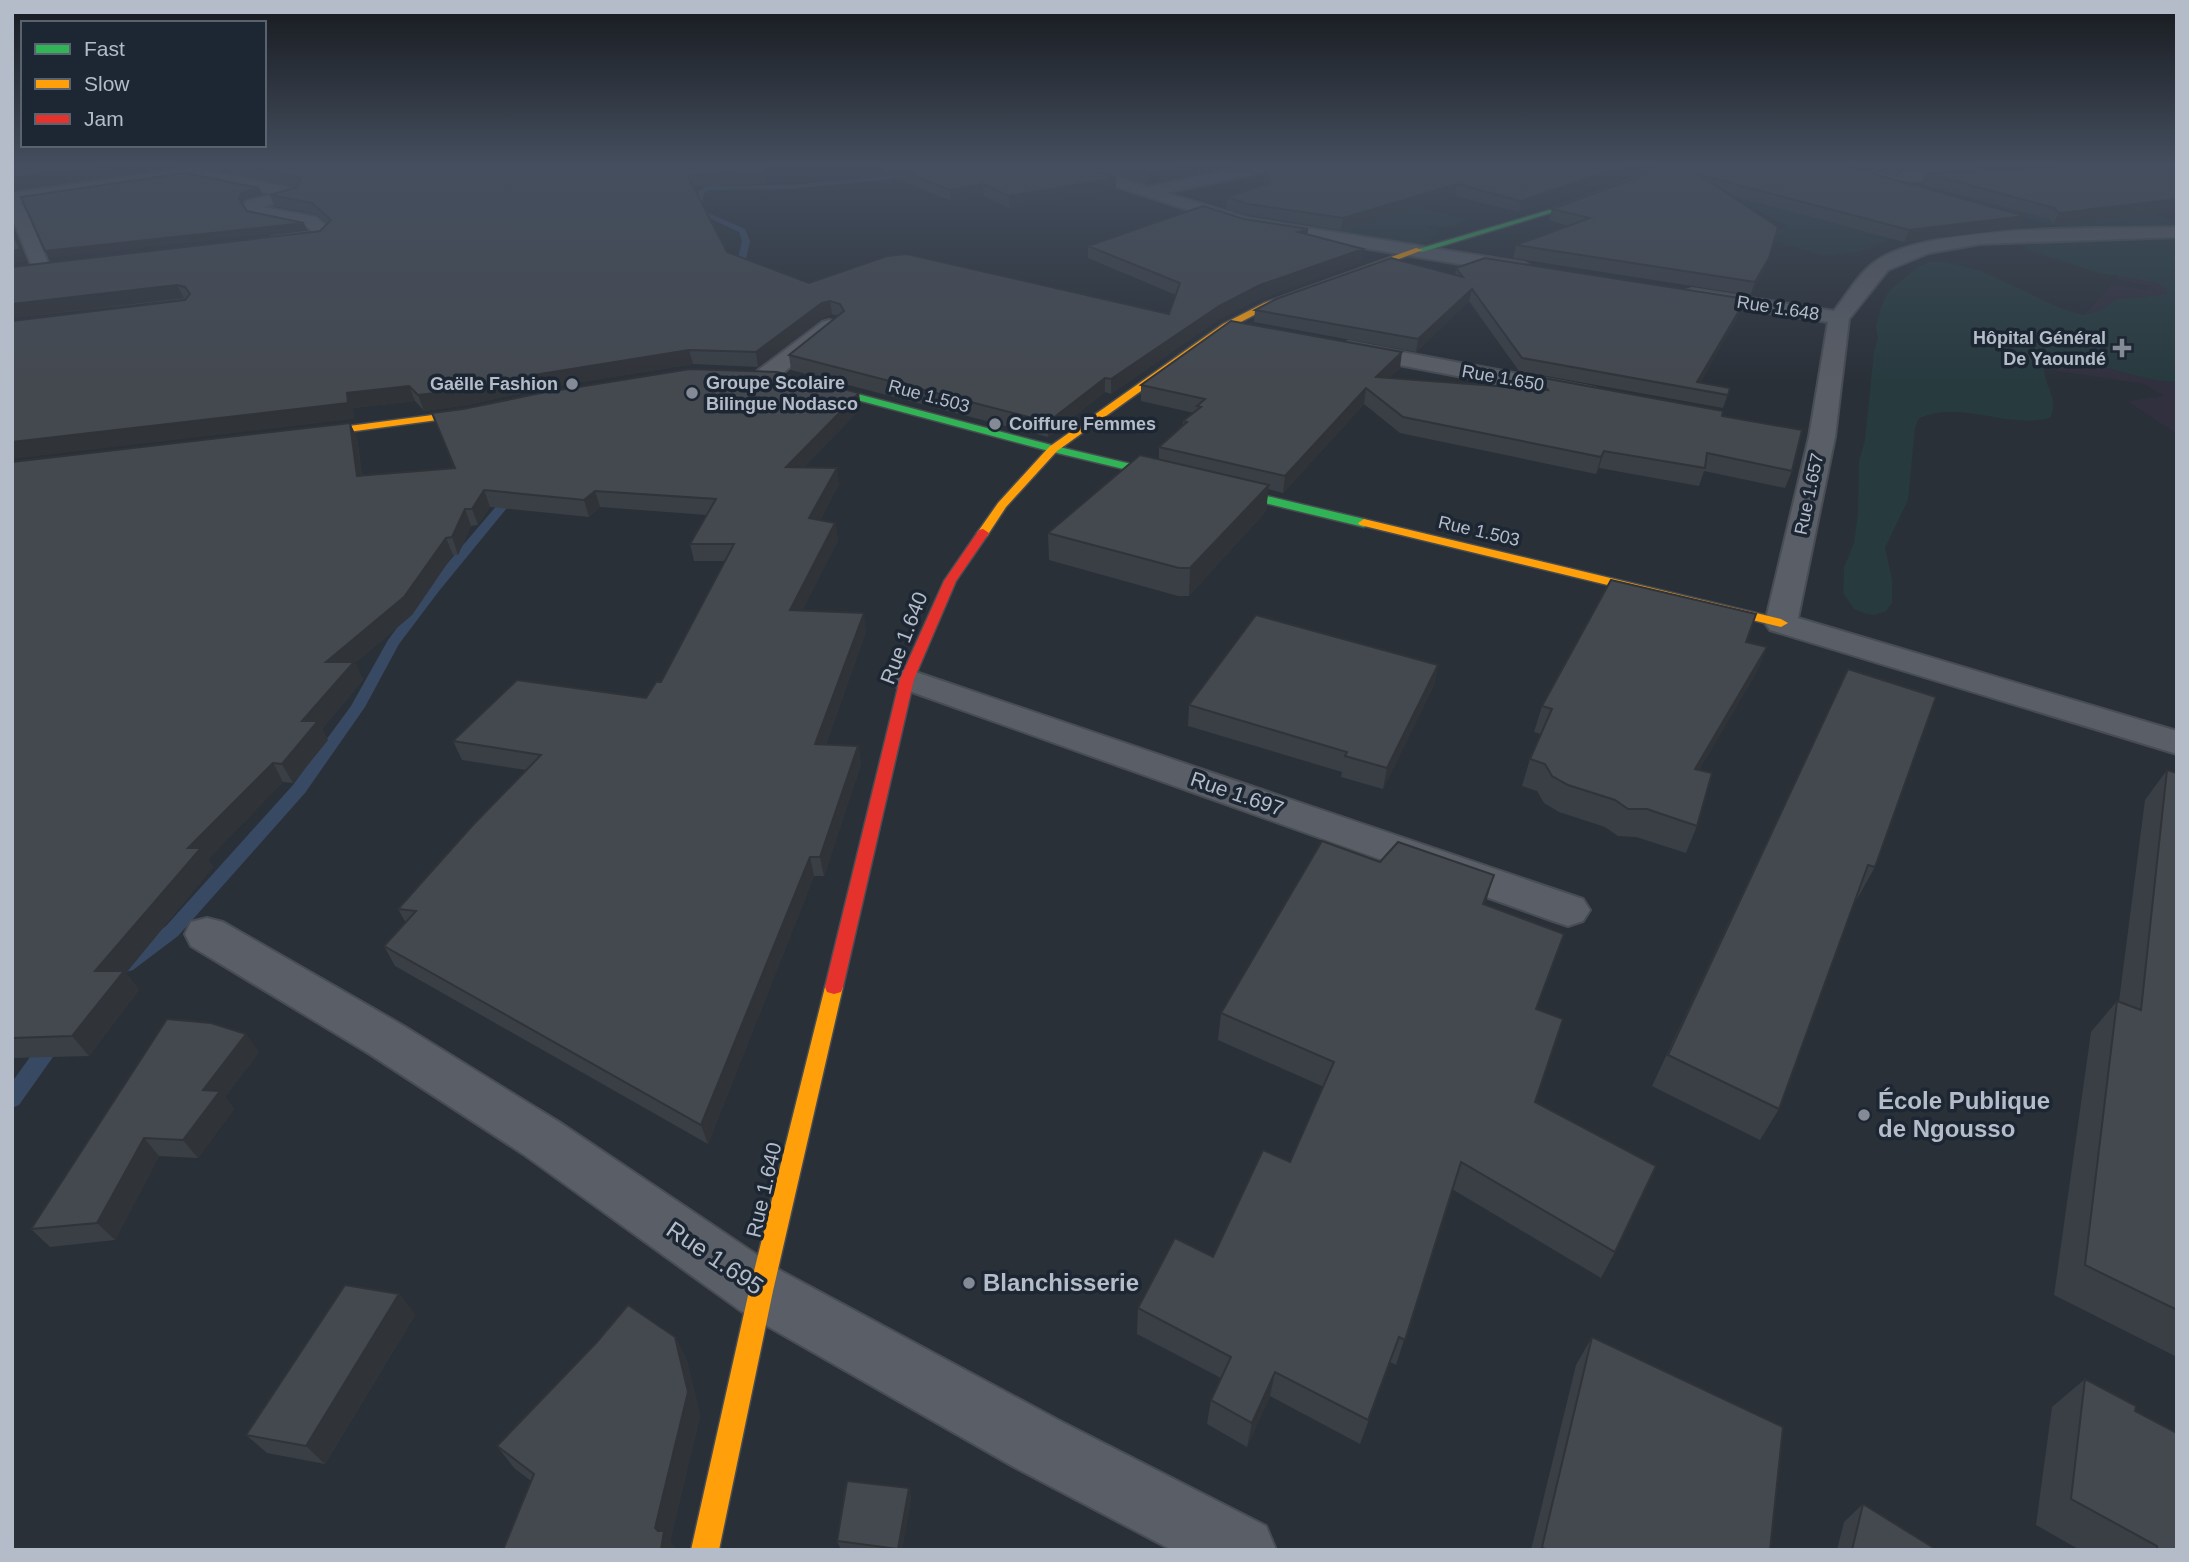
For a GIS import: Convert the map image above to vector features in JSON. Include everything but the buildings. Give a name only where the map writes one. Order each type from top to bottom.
[{"type":"street","points":[[27,237],[39,268]]},
{"type":"street","points":[[266,243],[317,237]]},
{"type":"street","points":[[1325,237],[1550,273]]},
{"type":"street","name":"Rue 1.640","points":[[705,1550],[761,1291],[907,679],[950,581],[1002,505],[1053,449],[1226,326],[1267,305],[1413,252],[1464,237]]},
{"type":"street","points":[[1839,318],[1881,267],[1903,255],[1980,239],[2020,237]]},
{"type":"street","name":"Rue 1.648","points":[[1674,292],[1839,318]]},
{"type":"street","name":"Rue 1.657","points":[[1781,623],[1822,437],[1839,318]]},
{"type":"street","points":[[758,376],[833,323]]},
{"type":"street","points":[[1226,326],[1266,334]]},
{"type":"street","name":"Rue 1.650","points":[[1321,344],[1605,397]]},
{"type":"street","name":"Rue 1.503","points":[[758,376],[781,377],[1053,449],[1781,623]]},
{"type":"street","points":[[287,437],[467,415],[506,406]]},
{"type":"street","points":[[1795,432],[1822,437]]},
{"type":"street","points":[[1781,623],[2177,743]]},
{"type":"street","name":"Rue 1.697","points":[[907,679],[1568,910]]},
{"type":"street","name":"Rue 1.695","points":[[207,934],[385,1039],[541,1138],[761,1291],[1037,1444],[1242,1550]]},
{"type":"shaded area","name":"Hôpital Général De Yaoundé","points":[[2121,274],[2177,276],[2177,434],[2127,401],[2164,396],[2144,384],[2057,371],[2077,324],[2112,284],[2147,290],[2150,286],[2116,279]]},
{"type":"green space","points":[[1344,237],[1434,237],[1427,242],[1397,246]]},
{"type":"green space","points":[[1896,237],[1857,252],[1826,256],[1763,238]]},
{"type":"green space","points":[[2177,237],[2177,382],[2145,378],[2083,362],[2051,361],[2045,364],[2044,371],[2053,403],[2050,418],[2017,420],[1952,412],[1919,418],[1915,428],[1908,500],[1885,548],[1892,579],[1892,603],[1886,611],[1874,615],[1854,609],[1843,593],[1844,567],[1854,543],[1858,513],[1859,461],[1865,440],[1874,351],[1878,339],[1876,327],[1889,291],[1919,266],[1930,262],[1947,262],[1981,271],[2062,309],[2083,315],[2100,311],[2115,300],[2168,294],[2166,288],[2154,282],[2099,273],[2031,251],[2024,246],[2044,242]]},
{"type":"waterway","points":[[730,271],[740,268],[746,241],[744,237]]},
{"type":"waterway","points":[[126,965],[172,931],[299,789],[358,707],[393,643],[434,588],[514,492]]},
{"type":"waterway","points":[[12,1099],[53,1041]]},
{"type":"traffic: fast","points":[[1419,250],[1464,237]]},
{"type":"traffic: fast","points":[[808,384],[1053,449],[1364,523]]},
{"type":"traffic: slow","points":[[983,533],[1002,505],[1053,449],[1226,326],[1267,305],[1419,250]]},
{"type":"traffic: slow","points":[[303,435],[486,411]]},
{"type":"traffic: slow","points":[[1364,523],[1781,623]]},
{"type":"traffic: slow","points":[[705,1550],[761,1291],[834,987]]},
{"type":"traffic: jam","points":[[834,987],[907,679],[950,581],[983,533]]},
{"type":"place","name":"Hôpital Général De Yaoundé","points":[[2122,348]]},
{"type":"place","name":"Gaëlle Fashion","points":[[572,384]]},
{"type":"place","name":"Groupe Scolaire Bilingue Nodasco","points":[[692,393]]},
{"type":"place","name":"Coiffure Femmes","points":[[995,424]]},
{"type":"place","name":"École Publique de Ngousso","points":[[1864,1115]]},
{"type":"place","name":"Blanchisserie","points":[[969,1283]]}]
